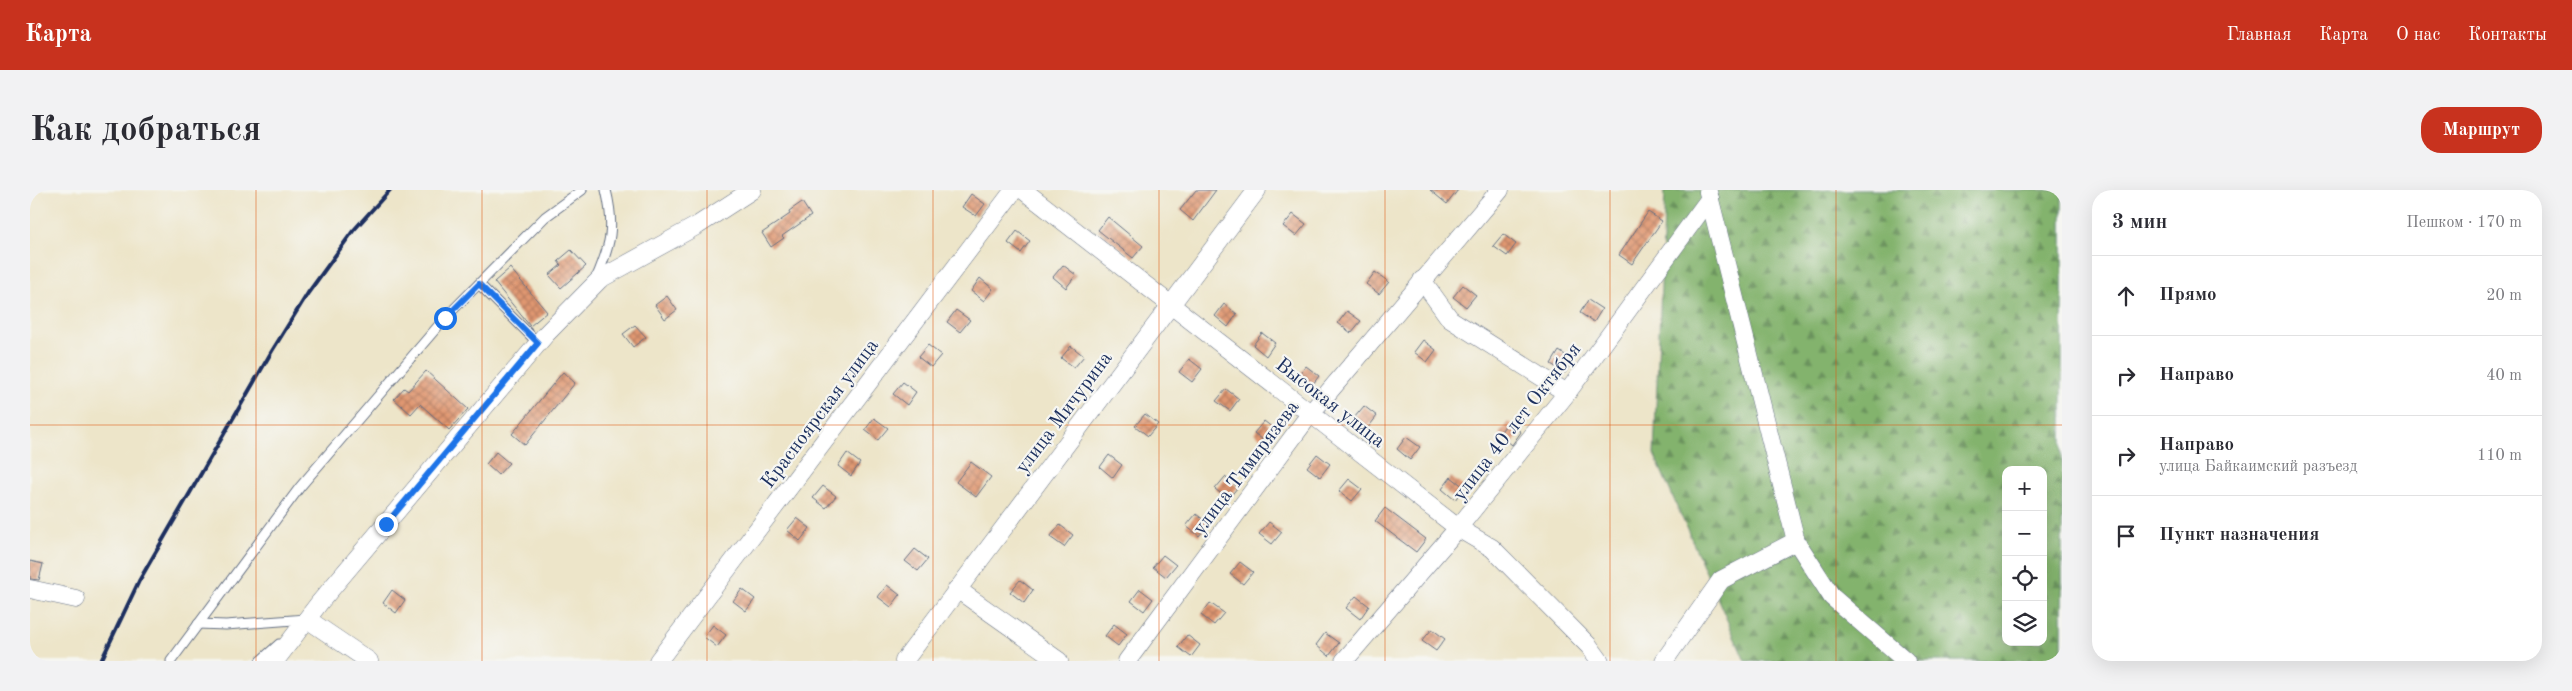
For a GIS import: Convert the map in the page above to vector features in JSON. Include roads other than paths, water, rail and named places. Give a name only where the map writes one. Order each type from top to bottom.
[{"type":"street","points":[[275,661],[307,619],[538,343],[600,279],[698,225],[752,190]]},
{"type":"street","name":"Красноярская улица","points":[[658,661],[1014,190]]},
{"type":"street","name":"Высокая улица","points":[[1023,190],[1458,528],[1492,548],[1589,646],[1600,661]]},
{"type":"street","name":"улица Мичурина","points":[[904,661],[1170,303],[1257,190]]},
{"type":"street","name":"улица Тимирязева","points":[[1127,661],[1310,414],[1500,190]]},
{"type":"street","points":[[1709,194],[1796,541],[1832,597],[1904,661]]},
{"type":"street","name":"улица 40 лет Октября","points":[[1344,661],[1458,528],[1567,393],[1709,194]]},
{"type":"street","points":[[1422,280],[1450,319],[1567,393]]},
{"type":"street","points":[[1664,661],[1721,580],[1796,541]]},
{"type":"street","points":[[30,589],[76,598]]},
{"type":"street","points":[[957,589],[1059,661]]},
{"type":"street","points":[[307,619],[369,661]]},
{"type":"lane","points":[[171,661],[300,487],[445,318],[545,217],[582,190]]},
{"type":"lane","points":[[591,288],[608,251],[612,234],[611,212],[606,190]]},
{"type":"lane","points":[[479,284],[538,343]]},
{"type":"lane","points":[[198,624],[234,624],[307,619]]},
{"type":"lane","points":[[260,661],[307,619]]},
{"type":"railway","points":[[101,661],[139,581],[272,351],[308,293],[353,231],[390,190]]}]
